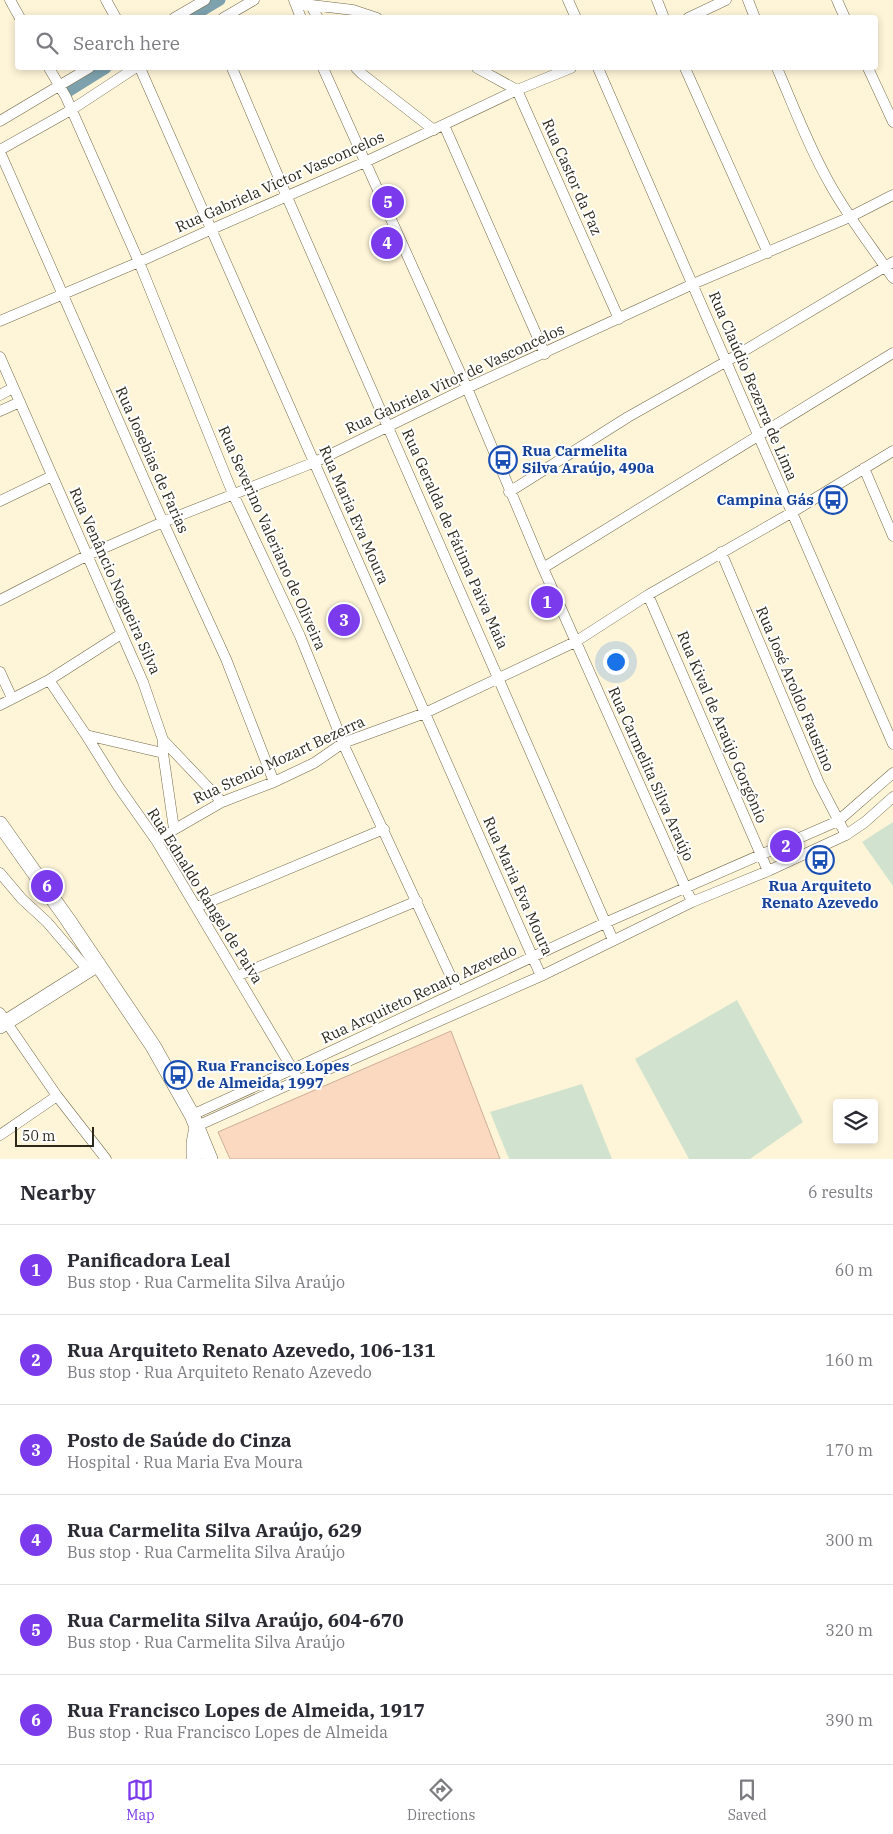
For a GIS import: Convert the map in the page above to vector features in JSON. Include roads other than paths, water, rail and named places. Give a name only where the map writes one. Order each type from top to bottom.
[{"type":"main road","points":[[0,824],[93,967],[153,1046],[195,1120],[210,1159]]},
{"type":"main road","points":[[2,1021],[93,967]]},
{"type":"main road","points":[[194,1159],[195,1120]]},
{"type":"street","points":[[10,0],[18,15]]},
{"type":"street","points":[[106,0],[114,15]]},
{"type":"street","points":[[229,15],[254,0]]},
{"type":"street","points":[[568,0],[575,15]]},
{"type":"street","points":[[657,0],[663,15]]},
{"type":"street","points":[[694,15],[726,0]]},
{"type":"street","points":[[748,0],[754,15]]},
{"type":"street","points":[[837,0],[844,15]]},
{"type":"street","points":[[179,15],[202,1]]},
{"type":"street","points":[[294,1],[353,10],[368,15]]},
{"type":"street","points":[[294,1],[300,15]]},
{"type":"street","points":[[310,4],[316,15]]},
{"type":"street","name":"Rua Severino Valeriano de Oliveira","points":[[50,70],[60,86],[139,262],[233,494],[300,636],[343,743],[458,992]]},
{"type":"street","points":[[0,121],[86,70]]},
{"type":"street","points":[[0,151],[71,110],[132,70]]},
{"type":"street","name":"Rua Maria Eva Moura","points":[[141,70],[541,976]]},
{"type":"street","name":"Rua Geralda de Fátima Paiva Maia","points":[[233,70],[607,922],[613,940]]},
{"type":"street","name":"Rua Carmelita Silva Araújo","points":[[325,70],[467,388],[509,492],[575,642],[692,902]]},
{"type":"street","points":[[358,70],[434,130]]},
{"type":"street","points":[[480,70],[516,90]]},
{"type":"street","name":"Rua Gabriela Victor Vasconcelos","points":[[0,321],[287,197],[434,130],[516,90],[566,70]]},
{"type":"street","name":"Rua Claúdio Bezerra de Lima","points":[[599,70],[893,744]]},
{"type":"street","points":[[686,70],[768,253]]},
{"type":"street","points":[[777,70],[830,186],[850,217],[889,264],[893,278]]},
{"type":"street","points":[[869,70],[893,122]]},
{"type":"street","name":"Rua Castor da Paz","points":[[516,90],[619,319]]},
{"type":"street","points":[[444,125],[545,354]]},
{"type":"street","name":"Rua Josebias de Farias","points":[[0,151],[163,522],[226,658],[274,782]]},
{"type":"street","name":"Rua Gabriela Vitor de Vasconcelos","points":[[0,600],[88,555],[163,522],[314,462],[467,388],[545,354],[693,284],[850,217],[893,195]]},
{"type":"street","points":[[509,492],[628,417],[727,361],[889,264]]},
{"type":"street","points":[[543,568],[893,353]]},
{"type":"street","name":"Rua Venâncio Nogueira Silva","points":[[0,357],[143,682],[163,740],[222,802]]},
{"type":"street","points":[[0,394],[14,388]]},
{"type":"street","points":[[0,411],[20,402]]},
{"type":"street","name":"Rua Stenio Mozart Bezerra","points":[[156,840],[222,802],[274,782],[314,763],[343,743],[425,713],[575,642],[648,595],[893,451]]},
{"type":"street","points":[[864,468],[893,536]]},
{"type":"street","points":[[0,501],[52,476]]},
{"type":"street","name":"Rua José Aroldo Faustino","points":[[721,552],[819,783],[846,835]]},
{"type":"street","name":"Rua Kival de Araújo Gorgônio","points":[[648,595],[768,871]]},
{"type":"street","points":[[0,705],[48,680],[121,634]]},
{"type":"street","points":[[0,672],[12,698]]},
{"type":"street","name":"Rua Ednaldo Rangel de Paiva","points":[[48,680],[156,840],[299,1080]]},
{"type":"street","points":[[86,735],[163,753]]},
{"type":"street","points":[[163,740],[163,753],[174,829]]},
{"type":"street","name":"Rua Arquiteto Renato Azevedo","points":[[195,1120],[293,1070],[607,922],[838,821],[893,773]]},
{"type":"street","name":"Rua Arquiteto Renato Azevedo","points":[[195,1120],[344,1063],[541,976],[692,902],[768,871],[846,835],[865,822],[893,797]]},
{"type":"street","points":[[197,907],[384,829]]},
{"type":"street","points":[[0,873],[22,899],[93,967]]},
{"type":"street","points":[[237,976],[417,901]]},
{"type":"street","points":[[2,1021],[103,1158]]},
{"type":"street","points":[[0,1135],[57,1096]]},
{"type":"waterway","points":[[195,15],[220,0]]},
{"type":"waterway","points":[[66,93],[103,70]]},
{"type":"place","name":"Rua Carmelita Silva Araújo, 604-670","points":[[388,202]]},
{"type":"place","name":"Rua Carmelita Silva Araújo, 629","points":[[387,243]]},
{"type":"place","name":"Rua Carmelita Silva Araújo, 490a","points":[[503,460]]},
{"type":"place","name":"Campina Gás","points":[[833,500]]},
{"type":"place","name":"Panificadora Leal","points":[[547,602]]},
{"type":"place","name":"Posto de Saúde do Cinza","points":[[344,620]]},
{"type":"place","name":"Rua Arquiteto Renato Azevedo, 106-131","points":[[786,846]]},
{"type":"place","name":"Rua Arquiteto Renato Azevedo","points":[[820,860]]},
{"type":"place","name":"Rua Francisco Lopes de Almeida, 1917","points":[[47,886]]},
{"type":"place","name":"Rua Francisco Lopes de Almeida, 1997","points":[[178,1075]]}]
